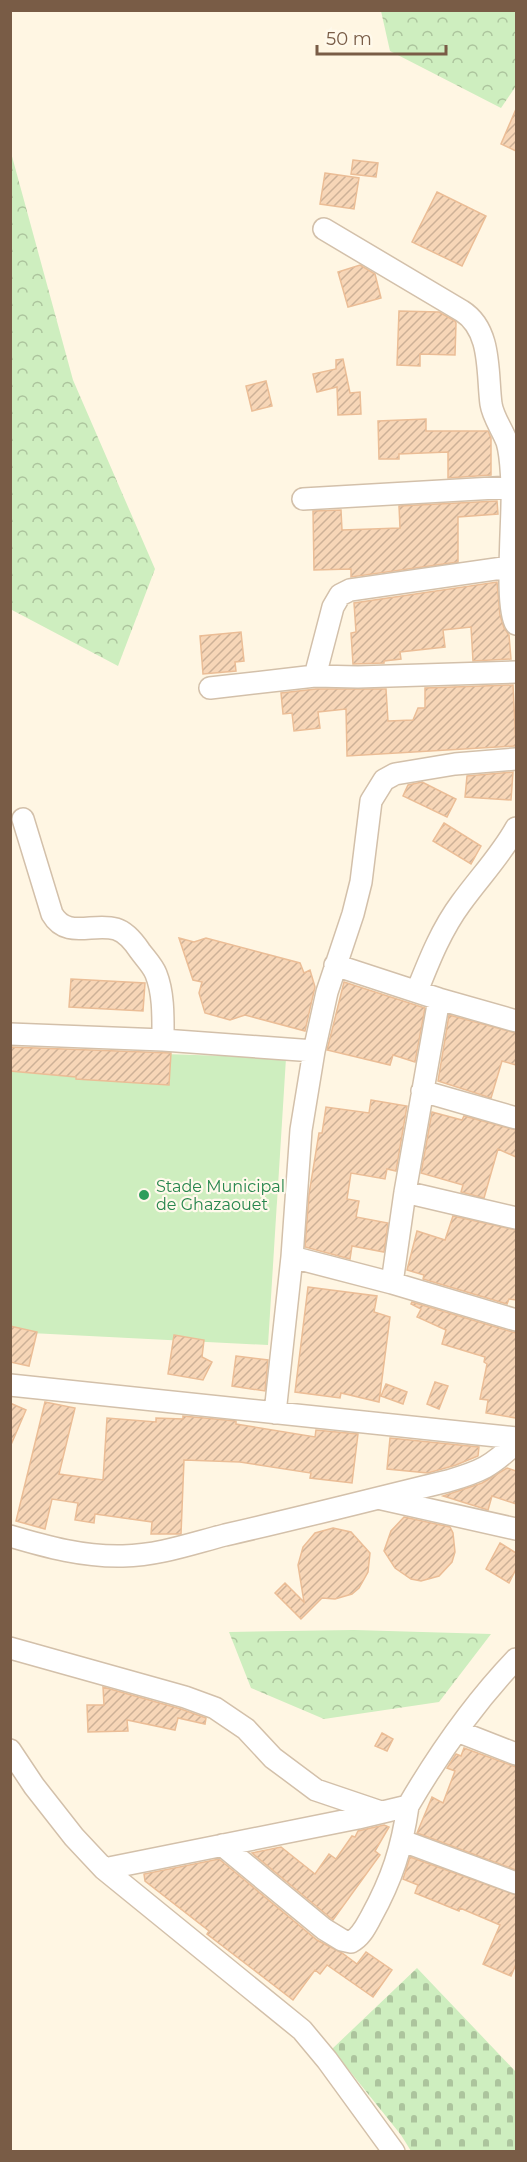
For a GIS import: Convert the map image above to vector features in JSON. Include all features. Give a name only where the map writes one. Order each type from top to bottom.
[{"type":"street","points":[[324,229],[469,316],[481,330],[488,366],[492,407],[512,445],[512,615],[516,624]]},
{"type":"street","points":[[303,499],[512,487]]},
{"type":"street","points":[[315,676],[333,607],[340,595],[350,590],[513,567]]},
{"type":"street","points":[[210,688],[315,676],[358,677],[516,672]]},
{"type":"street","points":[[275,1413],[292,1257],[301,1130],[314,1051],[335,965],[353,914],[361,882],[371,801],[384,780],[395,774],[455,764],[516,759]]},
{"type":"street","points":[[23,819],[52,914],[58,924],[67,928],[115,929],[126,934],[156,974],[162,1006],[163,1040]]},
{"type":"street","points":[[417,991],[444,930],[460,904],[501,853],[516,828]]},
{"type":"street","points":[[335,965],[516,1021]]},
{"type":"street","points":[[392,1282],[405,1192],[439,999]]},
{"type":"street","points":[[10,1034],[163,1040],[314,1051]]},
{"type":"street","points":[[422,1091],[516,1118]]},
{"type":"street","points":[[405,1192],[516,1218]]},
{"type":"street","points":[[292,1257],[392,1282],[516,1320]]},
{"type":"street","points":[[10,1385],[516,1438]]},
{"type":"street","points":[[10,1536],[53,1549],[77,1553],[121,1556],[161,1553],[481,1471],[493,1464],[516,1443]]},
{"type":"street","points":[[378,1498],[516,1529]]},
{"type":"street","points":[[10,1648],[184,1697],[215,1708],[246,1729],[273,1758],[316,1790],[381,1812]]},
{"type":"street","points":[[222,1845],[324,1929],[342,1940],[351,1942],[363,1931],[384,1893],[403,1841],[408,1806],[431,1766],[516,1659]]},
{"type":"street","points":[[457,1731],[516,1754]]},
{"type":"street","points":[[10,1750],[40,1795],[104,1869],[302,2030],[394,2151]]},
{"type":"street","points":[[104,1869],[408,1806]]},
{"type":"street","points":[[403,1841],[516,1883]]},
{"type":"green space","points":[[381,11],[516,11],[516,86],[501,108],[390,51]]},
{"type":"green space","points":[[10,149],[73,380],[155,569],[118,666],[12,610],[11,606]]},
{"type":"green space","name":"Stade Municipal de Ghazaouet","points":[[10,1049],[286,1058],[268,1345],[11,1332]]},
{"type":"green space","points":[[354,1630],[491,1634],[439,1702],[324,1719],[251,1688],[229,1632]]},
{"type":"green space","points":[[417,1968],[516,2072],[516,2151],[411,2151],[401,2135],[332,2049]]},
{"type":"building","points":[[516,109],[516,151],[501,144]]},
{"type":"building","points":[[353,160],[378,163],[376,177],[351,174]]},
{"type":"building","points":[[325,173],[359,178],[354,209],[320,204]]},
{"type":"building","points":[[437,192],[486,216],[462,266],[412,242]]},
{"type":"building","points":[[360,265],[375,274],[381,298],[348,307],[338,272]]},
{"type":"building","points":[[399,311],[439,312],[455,321],[455,355],[420,354],[420,366],[397,365]]},
{"type":"building","points":[[343,359],[350,393],[360,392],[361,414],[338,415],[337,387],[317,392],[313,374],[336,369],[336,360]]},
{"type":"building","points":[[266,381],[272,406],[252,411],[246,386]]},
{"type":"building","points":[[426,419],[426,431],[488,431],[491,438],[491,475],[448,478],[448,452],[399,454],[399,459],[379,459],[378,421]]},
{"type":"building","points":[[497,501],[498,514],[458,517],[458,562],[351,577],[351,569],[314,570],[313,511],[341,510],[342,530],[400,528],[399,506]]},
{"type":"building","points":[[497,582],[500,615],[509,635],[511,659],[473,661],[471,627],[443,630],[445,647],[400,652],[401,659],[384,661],[384,663],[353,664],[351,633],[356,632],[354,603]]},
{"type":"building","points":[[241,632],[244,661],[235,662],[236,671],[203,674],[200,636]]},
{"type":"building","points":[[513,685],[516,746],[347,756],[346,709],[318,712],[320,728],[294,731],[292,713],[283,714],[281,693],[316,689],[386,689],[388,721],[413,720],[418,708],[425,708],[425,688]]},
{"type":"building","points":[[513,772],[511,800],[465,797],[467,776]]},
{"type":"building","points":[[422,782],[456,799],[447,817],[403,796],[408,785]]},
{"type":"building","points":[[444,823],[481,846],[471,864],[433,841]]},
{"type":"building","points":[[179,938],[194,942],[206,938],[300,963],[304,973],[310,970],[315,987],[305,1031],[245,1015],[230,1020],[205,1013],[199,993],[202,982],[193,980]]},
{"type":"building","points":[[71,979],[145,983],[143,1011],[69,1007]]},
{"type":"building","points":[[344,982],[425,1008],[415,1062],[393,1055],[390,1065],[327,1050]]},
{"type":"building","points":[[449,1015],[516,1033],[516,1065],[502,1061],[491,1098],[438,1081]]},
{"type":"building","points":[[10,1047],[171,1053],[169,1085],[76,1079],[76,1077],[10,1071]]},
{"type":"building","points":[[371,1100],[407,1106],[396,1171],[387,1169],[385,1179],[351,1173],[347,1199],[359,1201],[356,1217],[388,1223],[384,1252],[352,1246],[350,1259],[305,1247],[309,1194],[319,1133],[322,1133],[326,1107],[369,1113]]},
{"type":"building","points":[[432,1112],[462,1120],[464,1116],[516,1130],[516,1157],[498,1149],[484,1198],[461,1192],[463,1185],[421,1173]]},
{"type":"building","points":[[453,1216],[516,1230],[516,1300],[509,1299],[507,1304],[423,1279],[424,1275],[407,1270],[417,1231],[445,1240]]},
{"type":"building","points":[[308,1287],[377,1296],[374,1312],[390,1317],[379,1402],[341,1393],[340,1398],[295,1392]]},
{"type":"building","points":[[412,1302],[516,1333],[516,1418],[486,1413],[488,1400],[480,1399],[487,1364],[484,1362],[485,1357],[442,1344],[446,1330],[417,1317],[421,1309],[411,1304]]},
{"type":"building","points":[[10,1326],[37,1332],[29,1366],[10,1362]]},
{"type":"building","points":[[174,1335],[204,1340],[202,1357],[212,1362],[203,1380],[168,1374]]},
{"type":"building","points":[[236,1356],[268,1360],[265,1391],[232,1386]]},
{"type":"building","points":[[435,1382],[448,1386],[439,1409],[427,1404]]},
{"type":"building","points":[[386,1384],[407,1392],[403,1404],[381,1396]]},
{"type":"building","points":[[45,1402],[75,1408],[59,1474],[103,1480],[107,1418],[156,1422],[156,1418],[183,1419],[183,1416],[236,1421],[236,1424],[315,1437],[316,1430],[358,1434],[352,1483],[310,1478],[311,1473],[240,1462],[184,1460],[181,1534],[151,1534],[152,1522],[95,1514],[94,1523],[75,1520],[78,1503],[52,1499],[45,1529],[16,1521]]},
{"type":"building","points":[[10,1403],[26,1410],[10,1447]]},
{"type":"building","points":[[390,1438],[479,1447],[478,1456],[428,1473],[387,1469]]},
{"type":"building","points":[[507,1468],[516,1471],[516,1504],[492,1496],[488,1510],[443,1496],[482,1483]]},
{"type":"building","points":[[404,1517],[450,1527],[455,1552],[452,1562],[439,1576],[421,1581],[411,1579],[395,1568],[384,1551],[391,1531]]},
{"type":"building","points":[[333,1528],[351,1532],[370,1553],[368,1572],[359,1588],[352,1594],[335,1599],[322,1598],[301,1619],[275,1593],[285,1583],[304,1602],[298,1565],[303,1547],[315,1533]]},
{"type":"building","points":[[500,1543],[516,1553],[516,1569],[509,1583],[486,1569]]},
{"type":"building","points":[[103,1687],[206,1718],[205,1724],[178,1718],[175,1730],[127,1720],[128,1731],[88,1732],[87,1705],[104,1705]]},
{"type":"building","points":[[382,1733],[393,1739],[387,1751],[375,1746]]},
{"type":"building","points":[[464,1748],[516,1767],[516,1870],[417,1833],[432,1797],[443,1803],[455,1771],[447,1768],[456,1754],[461,1756]]},
{"type":"building","points":[[384,1825],[389,1827],[375,1851],[380,1855],[333,1920],[252,1853],[281,1847],[315,1874],[329,1854],[336,1859],[358,1831]]},
{"type":"building","points":[[410,1857],[516,1895],[516,1964],[511,1976],[483,1964],[500,1925],[460,1908],[459,1911],[415,1893],[418,1885],[403,1879]]},
{"type":"building","points":[[219,1859],[317,1940],[357,1964],[366,1952],[392,1970],[373,1997],[327,1965],[320,1974],[315,1970],[293,2000],[207,1934],[209,1931],[145,1881],[144,1874]]},
{"type":"place","name":"Stade Municipal de Ghazaouet","points":[[144,1195]]}]
